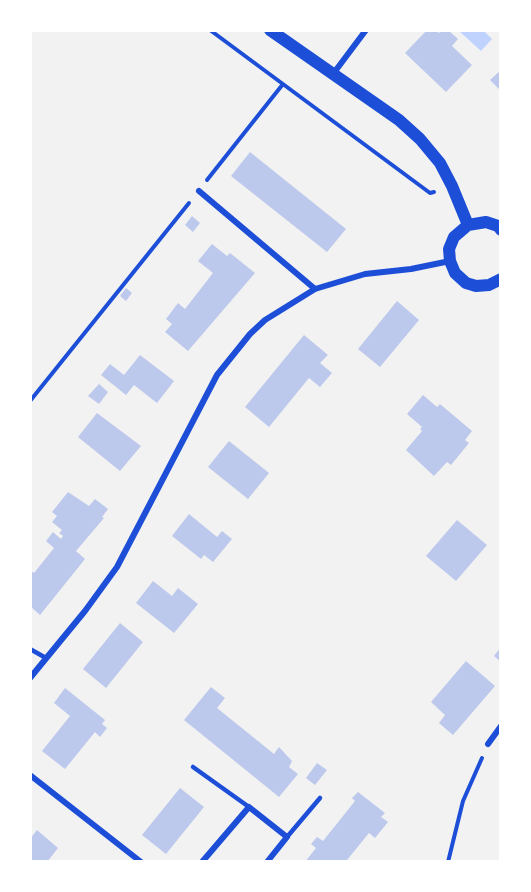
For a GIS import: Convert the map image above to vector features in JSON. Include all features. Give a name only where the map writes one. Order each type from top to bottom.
[{"type":"main road","points":[[270,30],[399,120],[420,140],[440,163],[468,225]]},
{"type":"main road","points":[[501,230],[498,226],[486,222],[468,225],[454,237],[449,249],[450,261],[455,273],[466,283],[477,286],[489,285],[501,279]]},
{"type":"street","points":[[333,74],[366,30]]},
{"type":"street","points":[[199,191],[315,289]]},
{"type":"street","points":[[30,678],[85,611],[117,567],[217,375],[250,334],[265,320],[315,289],[335,281],[450,261]]},
{"type":"street","points":[[489,744],[501,726]]},
{"type":"street","points":[[30,775],[141,862]]},
{"type":"street","points":[[202,862],[249,807],[287,837],[267,862]]},
{"type":"lane","points":[[30,649],[46,658]]},
{"type":"lane","points":[[193,767],[249,807]]},
{"type":"lane","points":[[287,837],[320,798]]},
{"type":"path","points":[[210,30],[430,193],[452,186]]},
{"type":"path","points":[[30,401],[283,84]]},
{"type":"path","points":[[448,862],[463,801],[489,744]]},
{"type":"water","points":[[458,30],[483,30],[492,39],[481,51]]},
{"type":"building","points":[[427,30],[435,30],[439,33],[442,30],[448,30],[458,39],[452,46],[472,65],[446,92],[405,53]]},
{"type":"building","points":[[501,70],[501,91],[490,80]]},
{"type":"building","points":[[250,152],[346,229],[327,252],[231,176]]},
{"type":"building","points":[[192,216],[200,223],[193,232],[185,225]]},
{"type":"building","points":[[212,244],[227,256],[230,253],[255,273],[188,351],[165,332],[172,324],[166,319],[178,303],[185,309],[213,273],[198,261]]},
{"type":"building","points":[[126,288],[132,293],[126,301],[120,296]]},
{"type":"building","points":[[397,301],[419,320],[380,367],[358,349]]},
{"type":"building","points":[[304,335],[328,355],[320,363],[332,373],[320,387],[309,378],[269,427],[245,407]]},
{"type":"building","points":[[140,355],[174,381],[157,403],[134,385],[126,395],[101,375],[110,364],[124,375]]},
{"type":"building","points":[[99,384],[108,392],[99,404],[88,396]]},
{"type":"building","points":[[423,395],[437,407],[440,404],[472,431],[465,440],[469,443],[451,465],[447,462],[434,476],[406,450],[422,431],[420,429],[422,427],[407,414]]},
{"type":"building","points":[[97,413],[141,446],[120,471],[78,437]]},
{"type":"building","points":[[229,441],[269,473],[248,499],[208,467]]},
{"type":"building","points":[[68,492],[89,506],[95,499],[108,509],[102,517],[104,518],[76,551],[85,559],[40,615],[30,606],[30,570],[34,573],[54,548],[46,541],[53,532],[61,539],[63,536],[59,533],[62,530],[52,522],[57,516],[52,512]]},
{"type":"building","points":[[189,514],[217,537],[222,531],[232,539],[213,562],[204,555],[201,559],[172,536]]},
{"type":"building","points":[[457,520],[487,545],[456,581],[426,556]]},
{"type":"building","points":[[153,581],[172,596],[178,588],[198,604],[174,633],[136,603]]},
{"type":"building","points":[[120,623],[143,642],[106,688],[83,669]]},
{"type":"building","points":[[501,647],[501,662],[494,656]]},
{"type":"building","points":[[466,661],[495,686],[453,735],[439,723],[445,715],[431,702]]},
{"type":"building","points":[[211,687],[225,698],[217,708],[274,754],[279,747],[292,761],[289,767],[298,774],[279,797],[184,720]]},
{"type":"building","points":[[65,688],[105,720],[102,724],[107,728],[100,737],[95,732],[65,769],[42,751],[70,716],[54,703]]},
{"type":"building","points":[[317,763],[327,770],[315,785],[306,778]]},
{"type":"building","points":[[180,788],[204,807],[166,854],[142,835]]},
{"type":"building","points":[[358,792],[385,813],[381,817],[388,822],[375,838],[369,833],[347,860],[348,862],[305,862],[316,848],[311,844],[317,837],[323,841],[355,801],[352,798]]},
{"type":"building","points":[[37,830],[58,848],[47,862],[30,862],[30,839]]}]
